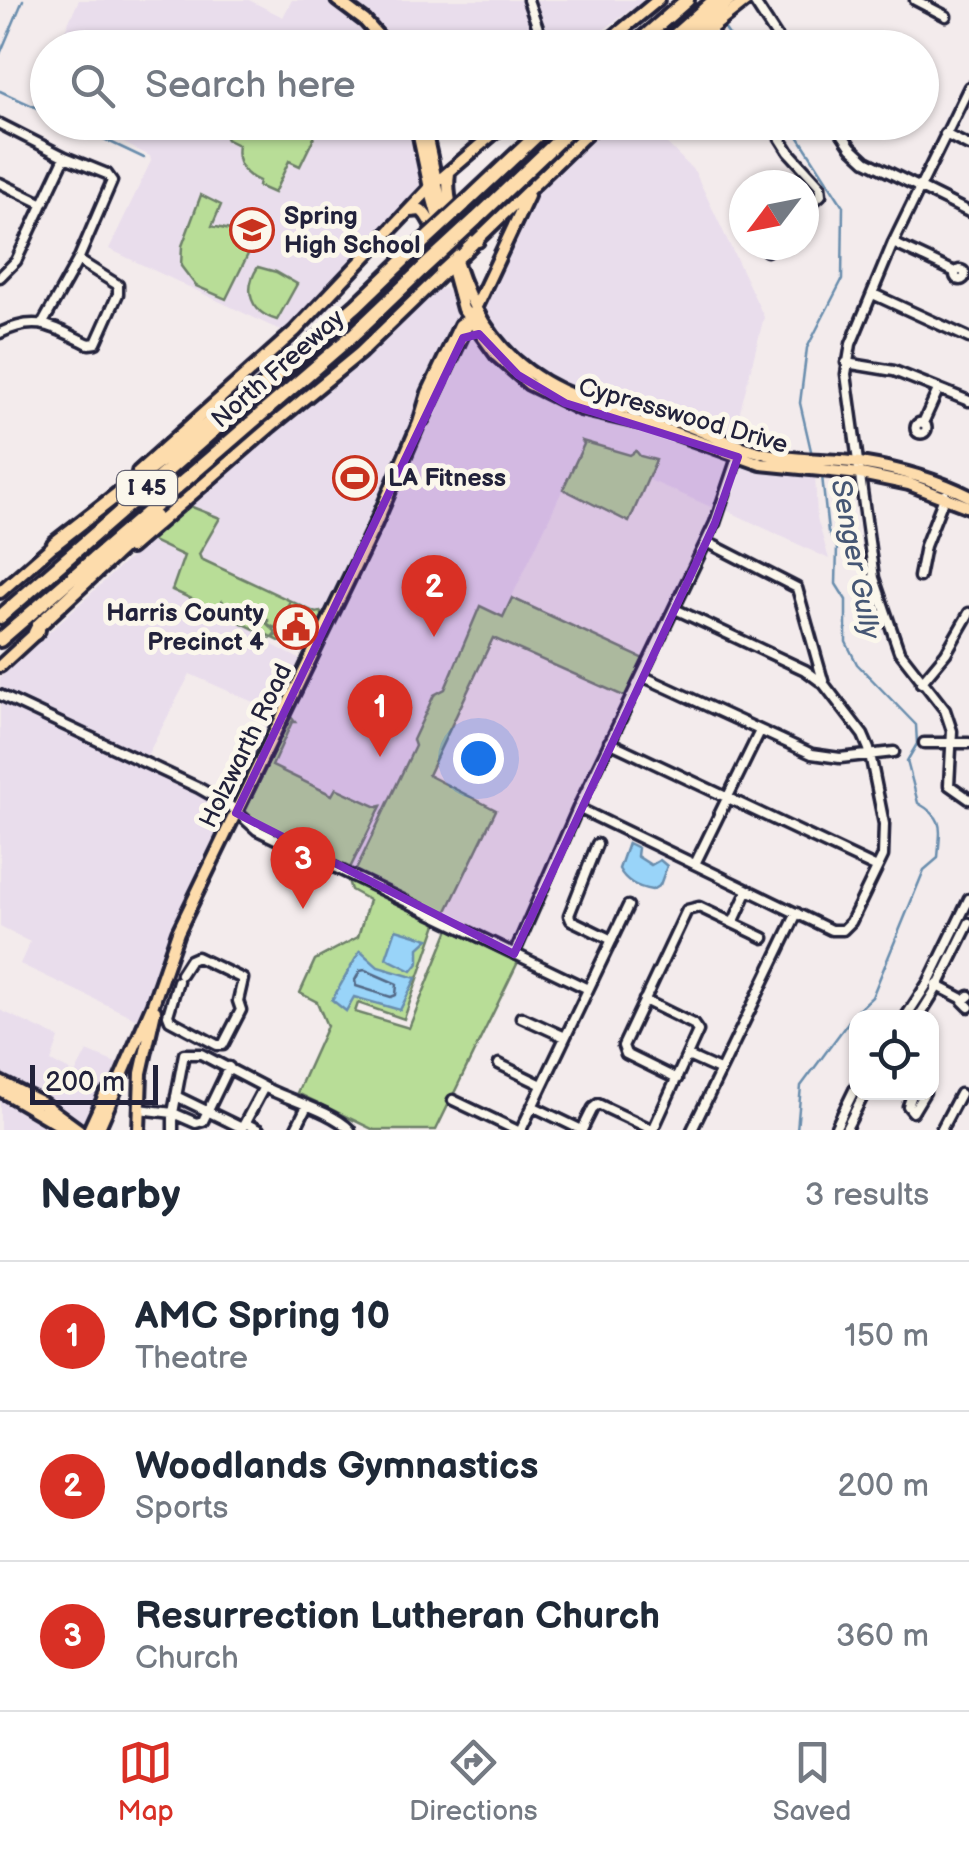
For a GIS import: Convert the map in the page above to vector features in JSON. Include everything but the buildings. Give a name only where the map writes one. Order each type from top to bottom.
[{"type":"highway","points":[[653,30],[687,0]]},
{"type":"highway","points":[[682,30],[716,0]]},
{"type":"highway","points":[[696,30],[729,0]]},
{"type":"highway","name":"North Freeway","points":[[0,617],[294,359],[532,140]]},
{"type":"highway","name":"North Freeway","points":[[0,640],[273,404],[559,140]]},
{"type":"highway","points":[[54,544],[294,359]]},
{"type":"highway","points":[[35,633],[173,499],[270,412],[273,404]]},
{"type":"main road","points":[[337,0],[374,30]]},
{"type":"main road","points":[[622,30],[658,0]]},
{"type":"main road","points":[[710,29],[750,0]]},
{"type":"main road","points":[[424,140],[454,264]]},
{"type":"main road","points":[[426,140],[433,185]]},
{"type":"main road","points":[[0,592],[295,331],[433,185],[485,140]]},
{"type":"main road","points":[[0,666],[270,426],[360,353],[580,140]]},
{"type":"main road","points":[[429,148],[444,163],[459,162]]},
{"type":"main road","points":[[449,172],[449,193],[461,236],[467,242],[478,242]]},
{"type":"main road","points":[[471,315],[534,185]]},
{"type":"main road","points":[[410,210],[422,210],[428,217],[442,264],[437,279]]},
{"type":"main road","name":"Cypresswood Drive","points":[[454,264],[457,292],[471,315],[522,368],[582,404]]},
{"type":"main road","name":"Cypresswood Drive","points":[[454,264],[479,334],[518,375],[546,394],[657,421],[777,462],[831,471],[898,470],[969,496]]},
{"type":"main road","points":[[437,279],[457,292]]},
{"type":"main road","name":"Holzwarth Road","points":[[418,423],[424,418],[471,315]]},
{"type":"main road","name":"Holzwarth Road","points":[[93,1127],[112,1099],[166,973],[178,932],[376,524],[428,392],[460,325],[471,315]]},
{"type":"main road","points":[[463,338],[479,334]]},
{"type":"main road","name":"Cypresswood Drive","points":[[805,464],[824,460],[860,468]]},
{"type":"main road","name":"Cypresswood Drive","points":[[947,491],[969,507]]},
{"type":"main road","points":[[139,1130],[146,1044],[159,985]]},
{"type":"main road","points":[[0,1082],[42,1103],[73,1128]]},
{"type":"main road","points":[[0,1090],[73,1128],[93,1127]]},
{"type":"street","points":[[528,0],[540,30]]},
{"type":"street","points":[[750,0],[771,30]]},
{"type":"street","points":[[915,0],[946,16]]},
{"type":"street","points":[[969,87],[892,243],[846,363],[874,578],[899,651],[945,710],[952,730],[949,786],[969,799]]},
{"type":"street","points":[[0,124],[30,139]]},
{"type":"street","points":[[945,134],[969,146]]},
{"type":"street","points":[[32,140],[110,177],[111,186],[78,260],[42,322]]},
{"type":"street","points":[[781,140],[805,170]]},
{"type":"street","points":[[848,140],[861,157],[969,212]]},
{"type":"street","points":[[0,277],[16,261],[65,157]]},
{"type":"street","points":[[0,184],[43,204]]},
{"type":"street","points":[[892,243],[955,272]]},
{"type":"street","points":[[0,333],[42,322],[94,345],[118,294],[116,282],[78,260]]},
{"type":"street","points":[[872,294],[969,338]]},
{"type":"street","points":[[846,363],[884,368],[969,401]]},
{"type":"street","points":[[923,423],[938,390]]},
{"type":"street","points":[[514,954],[578,808],[707,542],[739,452]]},
{"type":"street","points":[[919,577],[924,546],[947,491]]},
{"type":"street","points":[[707,542],[798,588],[824,684]]},
{"type":"street","points":[[578,808],[832,930],[844,930],[851,922],[885,848],[871,755],[863,735],[824,684],[805,670],[674,609]]},
{"type":"street","points":[[921,683],[961,630],[969,612]]},
{"type":"street","points":[[805,670],[818,661]]},
{"type":"street","points":[[642,676],[824,756],[894,752]]},
{"type":"street","points":[[0,695],[200,788],[229,805],[257,830],[588,988]]},
{"type":"street","points":[[696,864],[760,731]]},
{"type":"street","points":[[609,742],[877,868]]},
{"type":"street","points":[[924,744],[969,743]]},
{"type":"street","points":[[597,844],[568,915],[612,940]]},
{"type":"street","points":[[733,923],[748,890]]},
{"type":"street","points":[[911,1010],[961,937],[969,899]]},
{"type":"street","points":[[452,1100],[518,1130],[628,906]]},
{"type":"street","points":[[677,1079],[623,1050],[689,908],[699,907],[764,938]]},
{"type":"street","points":[[692,1130],[797,912]]},
{"type":"street","points":[[923,1010],[969,923]]},
{"type":"street","points":[[197,957],[243,979],[238,1000],[241,1010],[222,1045],[217,1046],[170,1020],[168,1015],[179,978],[190,960],[197,957]]},
{"type":"street","points":[[166,973],[179,978]]},
{"type":"street","points":[[929,982],[967,1000]]},
{"type":"street","points":[[532,1106],[582,1130],[597,1104],[653,1130],[698,1030],[644,1000]]},
{"type":"street","points":[[521,1017],[564,1038]]},
{"type":"street","points":[[173,1130],[186,1052],[201,1054],[350,1130]]},
{"type":"street","points":[[688,1056],[717,1070]]},
{"type":"street","points":[[499,1064],[542,1084]]},
{"type":"street","points":[[138,1109],[173,1113],[196,1124],[204,1121],[229,1068]]},
{"type":"street","points":[[242,1127],[264,1087]]},
{"type":"street","points":[[941,1130],[960,1094]]},
{"type":"street","points":[[176,1096],[242,1127],[259,1130]]},
{"type":"street","points":[[841,1128],[852,1100]]},
{"type":"street","points":[[847,1115],[859,1100]]},
{"type":"street","points":[[909,1100],[908,1108],[916,1111],[921,1100]]},
{"type":"street","points":[[295,1130],[306,1106]]},
{"type":"highlighted area","points":[[479,334],[518,375],[565,403],[738,457],[715,523],[514,954],[236,813],[463,338]]},
{"type":"shaded area","points":[[79,0],[249,0],[283,17],[292,0],[324,0],[351,16],[365,30],[65,30]]},
{"type":"shaded area","points":[[349,0],[524,0],[534,30],[383,30]]},
{"type":"shaded area","points":[[534,0],[645,0],[603,30],[547,30]]},
{"type":"shaded area","name":"Spring High School","points":[[118,140],[415,140],[424,189],[288,334],[109,249],[150,156]]},
{"type":"shaded area","points":[[591,140],[664,140],[695,172],[729,243],[729,260],[737,260],[764,317],[738,419],[750,442],[746,448],[664,414],[585,396],[554,384],[507,348],[486,321],[481,305],[530,198]]},
{"type":"shaded area","points":[[444,288],[455,296],[460,320],[324,619],[286,601],[269,635],[271,644],[303,661],[278,713],[190,674],[147,756],[0,687],[0,677],[187,505],[435,290]]},
{"type":"shaded area","points":[[476,336],[535,390],[727,456],[731,463],[718,510],[647,479],[577,473],[569,476],[376,885],[246,816],[245,811],[425,424],[467,341]]},
{"type":"shaded area","points":[[740,461],[815,473],[817,518],[829,559],[724,509]]},
{"type":"shaded area","points":[[0,697],[205,793],[228,812],[176,923],[139,1020],[20,964],[30,942],[0,927]]},
{"type":"shaded area","points":[[0,1010],[59,1038],[51,1061],[75,1074],[87,1051],[118,1064],[87,1122],[76,1121],[0,1076]]},
{"type":"shaded area","points":[[0,1094],[58,1130],[0,1130]]},
{"type":"green space","points":[[228,140],[313,140],[300,166],[289,161],[274,193],[258,186],[259,181],[241,167],[238,145]]},
{"type":"green space","points":[[201,195],[221,205],[212,226],[230,230],[253,244],[226,299],[196,286],[181,266],[182,246]]},
{"type":"green space","points":[[258,267],[297,284],[277,320],[261,312],[252,299],[251,284]]},
{"type":"green space","points":[[582,441],[630,455],[636,451],[656,460],[629,522],[563,489]]},
{"type":"green space","points":[[187,505],[220,518],[199,554],[201,559],[320,612],[325,617],[322,622],[297,608],[295,611],[289,603],[275,628],[263,620],[276,632],[272,637],[277,635],[288,644],[291,641],[292,647],[219,612],[223,600],[216,610],[172,590],[184,556],[150,540]]},
{"type":"green space","points":[[512,598],[646,660],[628,698],[493,638],[428,775],[496,810],[444,917],[355,872],[415,746],[413,740],[434,695],[445,689],[480,606],[503,617]]},
{"type":"green space","points":[[291,717],[295,722],[272,766],[332,795],[336,788],[381,806],[349,870],[268,833],[246,815]]},
{"type":"green space","points":[[347,877],[438,921],[404,1019],[358,1003],[355,1012],[409,1028],[449,929],[518,962],[436,1130],[374,1130],[297,1093],[327,1026],[317,1002],[300,993],[315,960],[358,937],[369,900],[351,890]],"holes":[[[416,978],[400,1009],[354,997]]]},
{"type":"water","points":[[628,843],[638,848],[637,856],[651,865],[660,860],[667,866],[660,885],[652,890],[642,888],[622,874],[619,869]]},
{"type":"water","points":[[396,929],[429,939],[419,948],[419,962],[412,971],[386,958]]},
{"type":"water","points":[[360,951],[378,967],[416,978],[400,1010],[354,997],[346,1011],[332,1000]]},
{"type":"waterway","points":[[0,54],[23,0]]},
{"type":"waterway","name":"Senger Gully","points":[[722,25],[725,30]]},
{"type":"waterway","points":[[0,91],[30,105]]},
{"type":"waterway","points":[[106,140],[144,158]]},
{"type":"waterway","name":"Senger Gully","points":[[801,140],[843,206],[842,280],[807,348],[800,403],[812,455]]},
{"type":"waterway","name":"Senger Gully","points":[[797,1130],[801,1086],[855,1013],[872,997],[924,870],[938,858],[940,839],[937,820],[918,803],[907,761],[917,744],[916,725],[857,664],[846,642],[846,600],[836,584],[837,547],[828,532],[822,476]]},
{"type":"place","name":"Spring High School","points":[[252,230]]},
{"type":"place","name":"LA Fitness","points":[[355,478]]},
{"type":"place","name":"Harris County Precinct 4","points":[[296,627]]},
{"type":"place","name":"Woodlands Gymnastics","points":[[434,637]]},
{"type":"place","name":"AMC Spring 10","points":[[380,757]]},
{"type":"place","name":"Resurrection Lutheran Church","points":[[303,909]]}]
